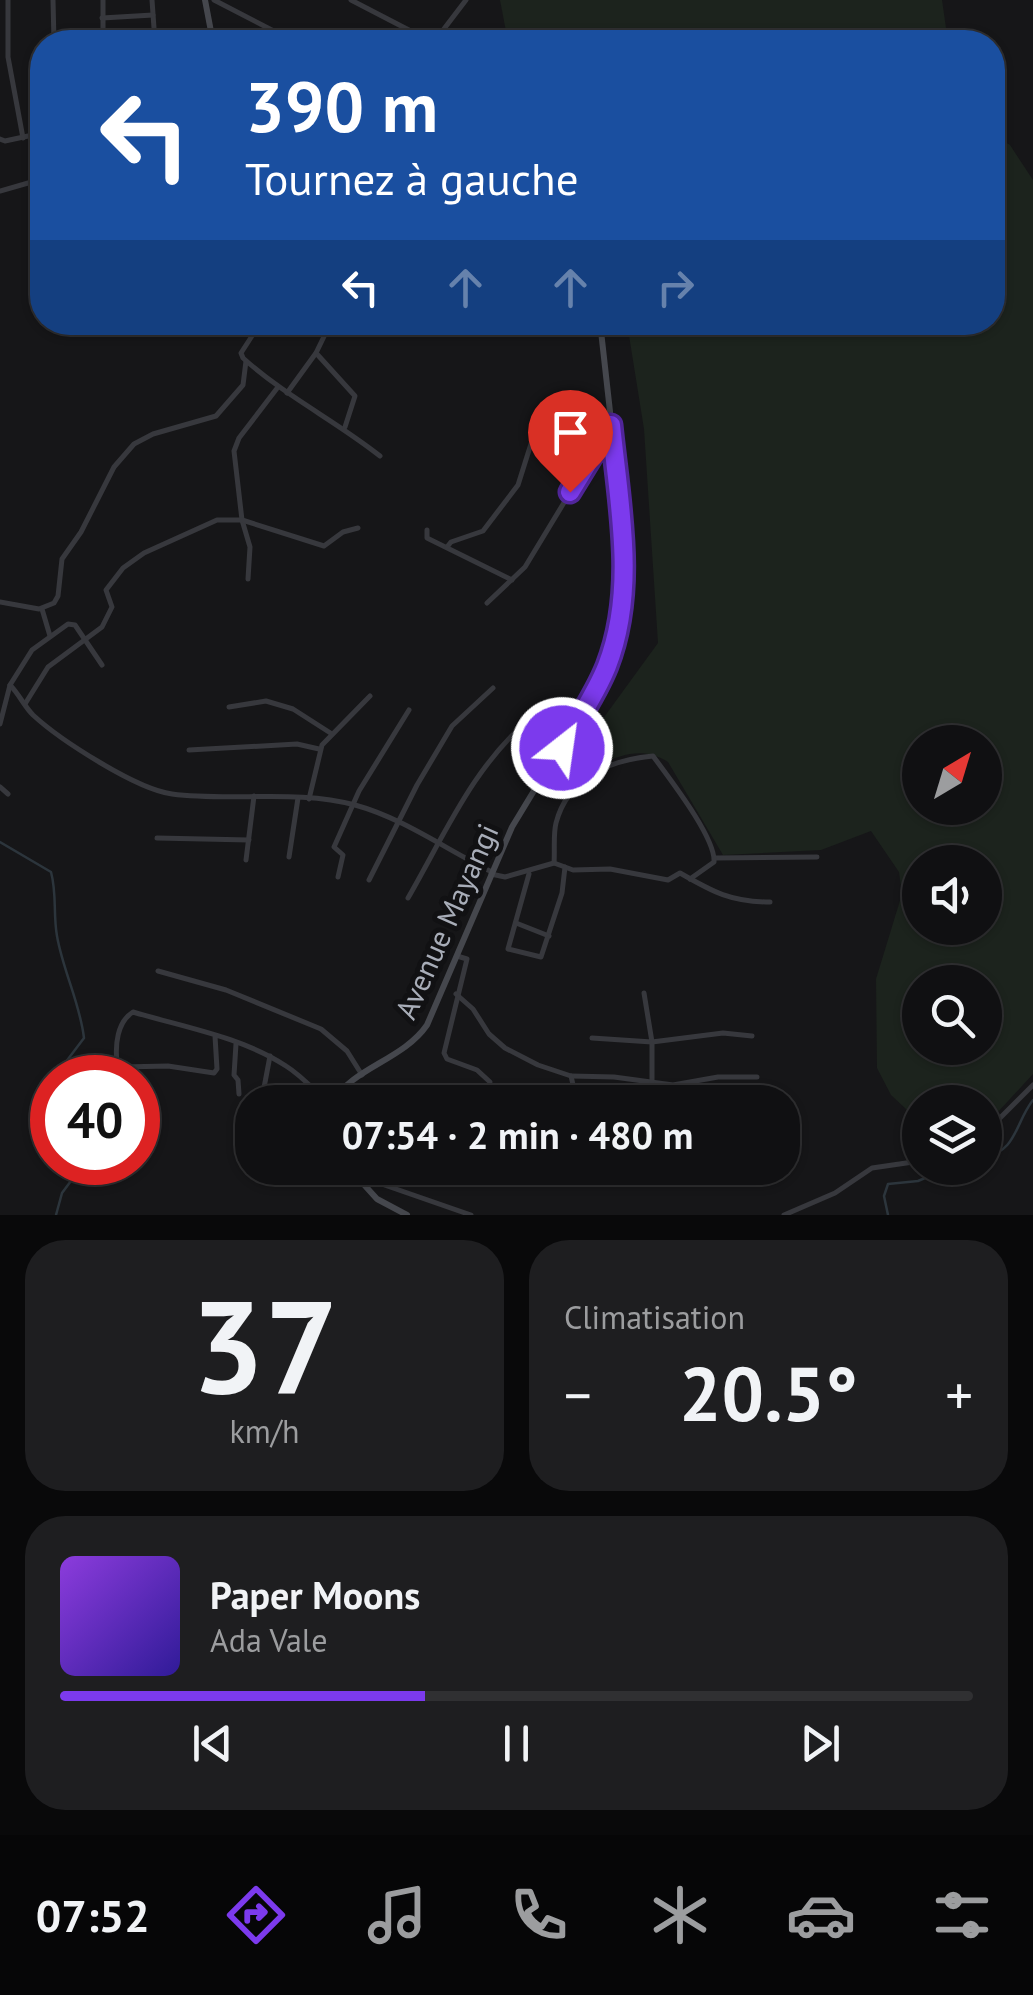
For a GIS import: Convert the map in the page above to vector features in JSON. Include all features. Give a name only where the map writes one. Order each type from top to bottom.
[{"type":"street","points":[[8,0],[8,57],[23,138]]},
{"type":"street","points":[[53,0],[54,30]]},
{"type":"street","points":[[102,30],[103,0]]},
{"type":"street","points":[[152,0],[154,30]]},
{"type":"street","points":[[205,0],[209,30]]},
{"type":"street","points":[[214,0],[272,30]]},
{"type":"street","points":[[350,0],[409,30]]},
{"type":"street","points":[[442,30],[466,0]]},
{"type":"street","points":[[102,18],[153,15]]},
{"type":"street","points":[[0,140],[30,136]]},
{"type":"street","points":[[0,191],[30,182]]},
{"type":"street","points":[[254,335],[242,353],[246,361],[380,456]]},
{"type":"street","points":[[287,393],[325,335]]},
{"type":"street","name":"Avenue Mayangi","points":[[348,1085],[403,1051],[432,1017],[524,805],[562,748],[610,657],[624,574],[622,519],[601,335]]},
{"type":"street","points":[[316,353],[355,396],[345,428]]},
{"type":"street","points":[[0,602],[42,609],[54,603],[62,559],[81,532],[114,467],[134,444],[153,434],[216,416],[243,385],[246,361]]},
{"type":"street","points":[[248,579],[250,547],[233,459],[235,444],[278,387]]},
{"type":"street","points":[[447,547],[483,531],[518,485],[542,409],[610,422],[525,567],[487,604]]},
{"type":"street","points":[[25,704],[48,667],[87,641],[108,620],[112,607],[106,590],[129,563],[210,523],[242,520],[324,546],[343,532],[358,528]]},
{"type":"street","points":[[428,530],[427,538],[512,580]]},
{"type":"street","points":[[42,609],[50,636]]},
{"type":"street","points":[[0,724],[10,685],[32,650],[71,622],[102,666]]},
{"type":"street","points":[[10,685],[32,714],[67,741],[143,784],[179,794],[298,798],[354,805],[398,822],[502,878],[554,863],[668,880],[680,874],[708,891],[732,899],[770,902]]},
{"type":"street","points":[[368,880],[454,724],[494,688]]},
{"type":"street","points":[[309,799],[320,750],[370,696]]},
{"type":"street","points":[[229,707],[266,701],[293,708],[333,734]]},
{"type":"street","points":[[338,878],[344,855],[333,848],[388,739],[409,710]]},
{"type":"street","points":[[408,898],[459,803],[506,739],[531,718]]},
{"type":"street","points":[[189,750],[297,744],[320,750]]},
{"type":"street","points":[[554,863],[556,822],[579,780],[638,756],[652,756],[691,808],[714,858],[690,880]]},
{"type":"street","points":[[0,787],[8,794]]},
{"type":"street","points":[[246,860],[254,796]]},
{"type":"street","points":[[289,857],[298,798]]},
{"type":"street","points":[[158,838],[249,840]]},
{"type":"street","points":[[714,858],[817,857]]},
{"type":"street","points":[[529,872],[508,949],[541,957],[562,894],[565,866]]},
{"type":"street","points":[[516,923],[549,936]]},
{"type":"street","points":[[457,956],[467,959],[444,1053],[447,1060],[477,1070],[490,1085]]},
{"type":"street","points":[[158,971],[226,990],[321,1029],[348,1051],[362,1075]]},
{"type":"street","points":[[644,993],[652,1042],[652,1082]]},
{"type":"street","points":[[456,994],[473,1009],[488,1034],[505,1048],[572,1076],[673,1085],[718,1077],[757,1077]]},
{"type":"street","points":[[214,1036],[214,1073],[168,1066],[122,1067],[117,1063],[116,1042],[129,1013],[214,1036],[270,1056],[310,1085]]},
{"type":"street","points":[[592,1038],[652,1042],[723,1033],[752,1036]]},
{"type":"street","points":[[236,1044],[234,1076],[239,1085]]},
{"type":"street","points":[[265,1085],[270,1056]]},
{"type":"street","points":[[572,1076],[574,1085]]},
{"type":"street","points":[[1002,1117],[1033,1085]]},
{"type":"street","points":[[784,1215],[835,1193],[872,1168],[902,1163]]},
{"type":"street","points":[[363,1185],[378,1199],[407,1215]]},
{"type":"street","points":[[385,1185],[471,1215]]},
{"type":"shaded area","points":[[500,0],[942,0],[946,30],[506,30]]},
{"type":"shaded area","points":[[1005,142],[1010,145],[1033,180],[1033,1074],[1002,1108],[1002,1085],[902,1085],[902,1105],[891,1095],[877,1068],[876,979],[902,894],[899,872],[871,831],[821,850],[723,855],[668,762],[657,756],[634,754],[578,774],[570,764],[658,643],[644,429],[629,335],[1005,335]]},
{"type":"waterway","points":[[0,842],[51,872],[57,936],[84,1038],[71,1055]]},
{"type":"waterway","points":[[1002,1150],[1033,1100]]},
{"type":"waterway","points":[[888,1215],[884,1196],[888,1184],[902,1183]]},
{"type":"waterway","points":[[56,1215],[68,1185]]},
{"type":"route","points":[[562,748],[607,666],[621,606],[622,519],[611,425],[570,492]]}]
